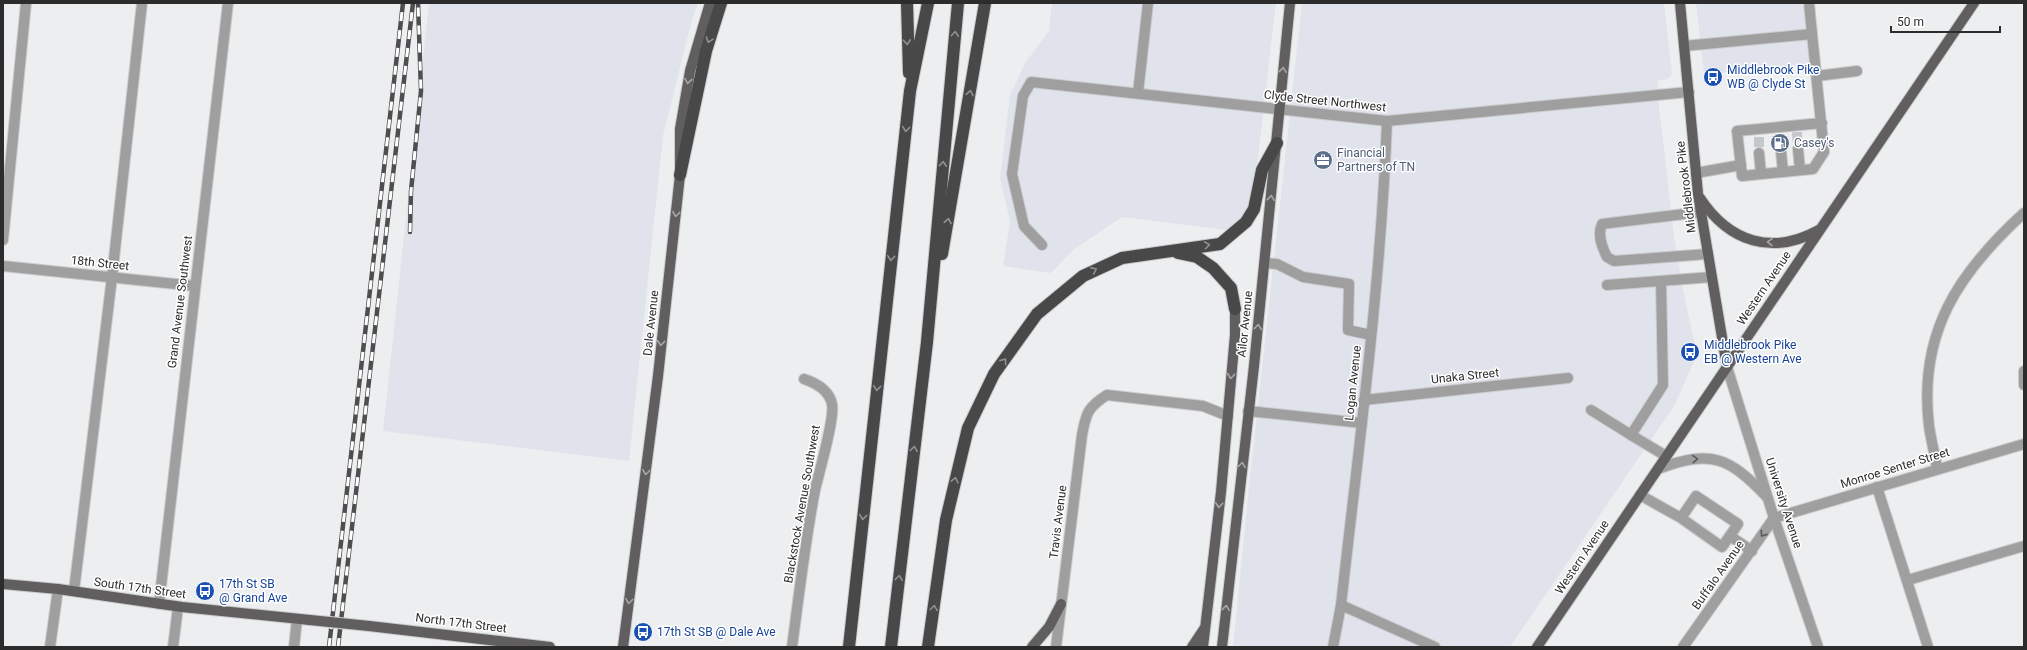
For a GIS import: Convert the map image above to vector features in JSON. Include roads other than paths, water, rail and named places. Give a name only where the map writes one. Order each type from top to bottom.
[{"type":"highway","points":[[680,175],[706,51],[722,3]]},
{"type":"highway","points":[[907,3],[910,90]]},
{"type":"highway","points":[[849,645],[910,90],[928,3]]},
{"type":"highway","points":[[891,646],[927,342],[958,3]]},
{"type":"highway","points":[[927,342],[986,3]]},
{"type":"highway","points":[[928,647],[947,513],[968,428],[994,374],[1037,314],[1083,276],[1122,258],[1220,244],[1246,222],[1254,209],[1262,170],[1277,143]]},
{"type":"highway","points":[[1169,251],[1197,257],[1213,268],[1231,288],[1236,309]]},
{"type":"main road","name":"Dale Avenue","points":[[623,647],[658,376],[680,175],[680,129],[690,71],[710,3]]},
{"type":"main road","name":"Ailor Avenue","points":[[1222,647],[1265,263],[1290,3]]},
{"type":"main road","name":"Middlebrook Pike","points":[[1680,3],[1698,194],[1727,367]]},
{"type":"main road","name":"Western Avenue","points":[[1537,647],[1974,4]]},
{"type":"main road","points":[[1698,194],[1714,217],[1722,225],[1746,240],[1783,242],[1797,239],[1821,229]]},
{"type":"main road","name":"Ailor Avenue","points":[[1203,647],[1228,416],[1237,316],[1236,309]]},
{"type":"main road","name":"South 17th Street","points":[[3,584],[74,591],[178,607],[369,626]]},
{"type":"main road","points":[[1032,647],[1049,627],[1061,604]]},
{"type":"main road","name":"North 17th Street","points":[[369,626],[550,647]]},
{"type":"main road","points":[[1192,647],[1205,627]]},
{"type":"street","points":[[3,240],[26,3]]},
{"type":"street","points":[[74,591],[112,277],[142,3]]},
{"type":"street","name":"Grand Avenue Southwest","points":[[159,604],[228,3]]},
{"type":"street","points":[[1138,93],[1148,3]]},
{"type":"street","points":[[1809,3],[1822,123],[1824,152],[1813,169],[1742,176],[1737,131],[1759,133],[1797,129],[1822,123]]},
{"type":"street","points":[[1684,46],[1812,34]]},
{"type":"street","points":[[1817,76],[1857,71]]},
{"type":"street","name":"Clyde Street Northwest","points":[[1042,245],[1024,226],[1012,174],[1023,96],[1031,82],[1387,121],[1689,92]]},
{"type":"street","name":"Logan Avenue","points":[[1333,647],[1341,605],[1371,335],[1384,196],[1387,121]]},
{"type":"street","points":[[1798,149],[1800,170]]},
{"type":"street","points":[[1781,151],[1783,172]]},
{"type":"street","points":[[1759,153],[1761,174]]},
{"type":"street","points":[[1696,173],[1741,165]]},
{"type":"street","points":[[1701,212],[1602,224],[1600,229],[1601,244],[1607,257],[1614,261],[1708,254]]},
{"type":"street","points":[[1937,468],[1929,426],[1928,389],[1932,348],[1944,313],[1963,279],[1978,259],[2024,213]]},
{"type":"street","points":[[1265,263],[1277,264],[1303,277],[1349,284],[1348,330],[1371,335]]},
{"type":"street","name":"18th Street","points":[[3,266],[195,286]]},
{"type":"street","points":[[1607,285],[1712,277]]},
{"type":"street","points":[[1631,435],[1663,385],[1661,281]]},
{"type":"street","name":"University Avenue","points":[[1727,367],[1774,518],[1818,647]]},
{"type":"street","points":[[2024,371],[2024,384]]},
{"type":"street","name":"Unaka Street","points":[[1364,400],[1568,378]]},
{"type":"street","name":"Blackstock Avenue Southwest","points":[[792,647],[815,492],[830,426],[832,404],[818,383],[804,379]]},
{"type":"street","name":"Travis Avenue","points":[[1056,647],[1082,435],[1086,414],[1094,404],[1107,395],[1203,406],[1228,416]]},
{"type":"street","points":[[1591,410],[1666,456]]},
{"type":"street","points":[[1248,411],[1362,422]]},
{"type":"street","name":"Monroe Senter Street","points":[[1774,518],[1937,468],[2024,444]]},
{"type":"street","points":[[1658,469],[1678,461],[1693,459],[1722,461],[1741,472],[1768,498]]},
{"type":"street","points":[[1877,487],[1908,580],[1928,647]]},
{"type":"street","points":[[1640,495],[1681,518],[1722,547],[1738,524],[1696,496],[1681,518]]},
{"type":"street","name":"Buffalo Avenue","points":[[1683,647],[1774,518]]},
{"type":"street","points":[[1730,536],[1752,550]]},
{"type":"street","points":[[1908,580],[2024,546]]},
{"type":"street","points":[[50,647],[58,589]]},
{"type":"street","points":[[1341,605],[1434,647]]},
{"type":"street","points":[[173,647],[178,607]]},
{"type":"street","points":[[294,647],[297,619]]},
{"type":"tunnel","points":[[1797,132],[1798,149]]},
{"type":"tunnel","points":[[1779,134],[1781,151]]},
{"type":"tunnel","points":[[1759,137],[1759,153]]},
{"type":"railway","points":[[329,647],[403,3]]},
{"type":"railway","points":[[338,647],[413,3]]},
{"type":"railway","points":[[410,232],[411,191],[421,91],[418,3]]},
{"type":"place","name":"Middlebrook Pike WB @ Clyde St","points":[[1713,77]]},
{"type":"place","name":"Casey's","points":[[1780,143]]},
{"type":"place","name":"Financial Partners of TN","points":[[1323,160]]},
{"type":"place","name":"Middlebrook Pike EB @ Western Ave","points":[[1690,352]]},
{"type":"place","name":"17th St SB @ Grand Ave","points":[[205,591]]},
{"type":"place","name":"17th St SB @ Dale Ave","points":[[643,632]]}]
